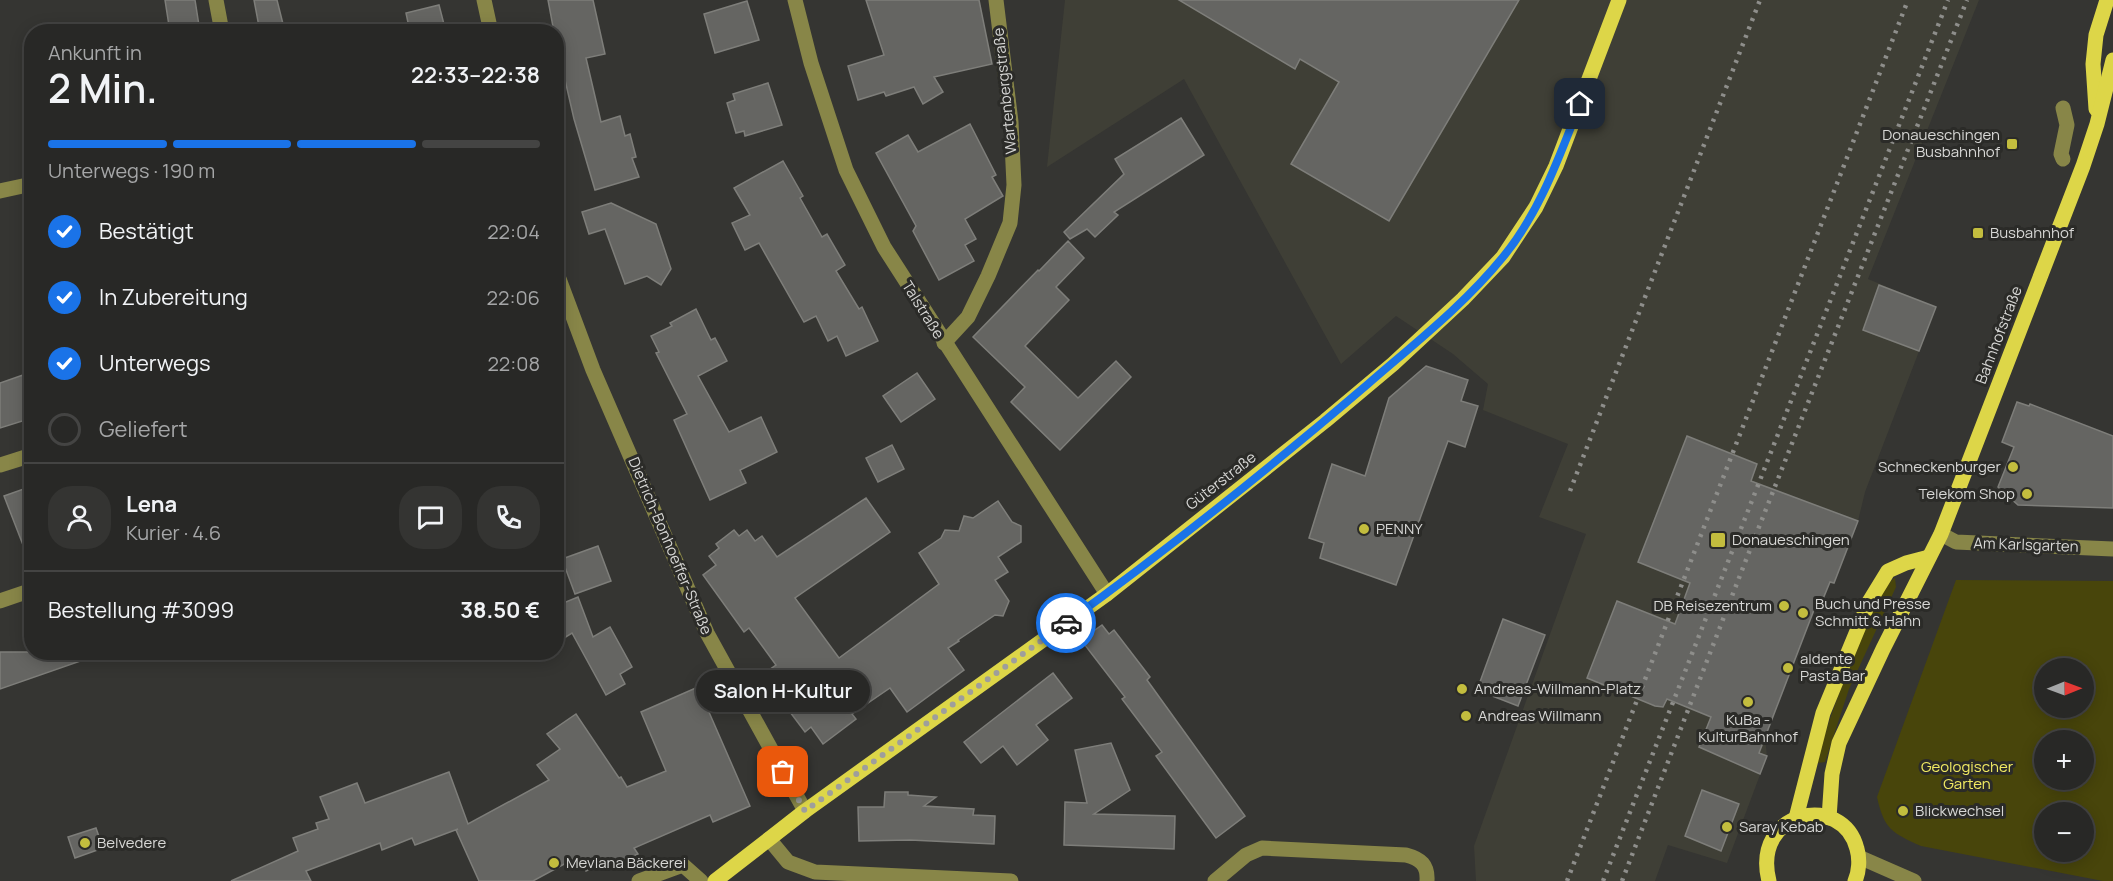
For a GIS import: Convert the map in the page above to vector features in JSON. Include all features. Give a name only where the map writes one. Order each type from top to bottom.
[{"type":"main road","name":"Güterstraße","points":[[715,881],[805,811],[1107,594],[1393,364],[1463,299],[1503,257],[1536,207],[1556,166],[1620,0]]},
{"type":"main road","name":"Bahnhofstraße","points":[[2097,124],[2093,64],[2096,35],[2107,0]]},
{"type":"main road","name":"Bahnhofstraße","points":[[1829,818],[1832,774],[1839,743],[1941,534],[2083,166],[2097,124],[2113,60]]},
{"type":"main road","points":[[1796,818],[1823,713],[1869,602],[1888,571],[1929,557]]},
{"type":"main road","points":[[1769,881],[1766,852],[1772,838],[1782,825],[1807,815],[1829,818],[1850,833],[1859,857],[1855,881]]},
{"type":"street","points":[[216,0],[220,24]]},
{"type":"street","points":[[484,0],[489,24]]},
{"type":"street","name":"Talstraße","points":[[795,0],[811,63],[846,170],[884,248],[1107,594]]},
{"type":"street","name":"Wartenbergstraße","points":[[944,343],[968,317],[1010,223],[1014,185],[1011,122],[996,7]]},
{"type":"street","points":[[2062,159],[2067,125],[2063,108]]},
{"type":"street","points":[[0,191],[24,186]]},
{"type":"street","name":"Dietrich-Bonhoeffer-Straße","points":[[564,292],[593,370],[707,633],[805,811]]},
{"type":"street","points":[[0,465],[24,458]]},
{"type":"street","name":"Am Karlsgarten","points":[[1941,534],[1956,542],[2113,549]]},
{"type":"street","points":[[0,601],[24,593]]},
{"type":"street","points":[[769,839],[788,862],[815,872],[1011,881]]},
{"type":"street","points":[[1215,881],[1246,855],[1262,848],[1406,855],[1424,864],[1428,881]]},
{"type":"street","points":[[1859,857],[1914,881]]},
{"type":"street","points":[[639,881],[683,865],[701,881]]},
{"type":"shaded area","points":[[1065,0],[1979,0],[1868,279],[1936,307],[1865,492],[1858,521],[1834,583],[1830,582],[1818,611],[1814,610],[1765,738],[1767,756],[1727,863],[1668,845],[1655,881],[1476,881],[1474,846],[1586,534],[1539,517],[1568,444],[1483,410],[1488,384],[1453,354],[1396,316],[1341,364],[1184,79],[1047,167]]},
{"type":"green space","points":[[1895,578],[1896,587],[1849,689],[1825,762],[1818,763],[1818,755],[1852,659],[1875,606],[1886,587]]},
{"type":"green space","name":"Geologischer Garten","points":[[1956,580],[2113,581],[2113,881],[1921,846],[1891,829],[1877,797]]},
{"type":"building","points":[[165,0],[195,0],[199,24],[169,24]]},
{"type":"building","points":[[254,0],[277,0],[283,24],[258,24]]},
{"type":"building","points":[[548,0],[593,0],[605,54],[586,58],[601,122],[620,116],[625,136],[630,134],[636,157],[632,158],[639,177],[595,190],[564,76],[564,24],[552,24]]},
{"type":"building","points":[[866,0],[979,0],[992,64],[934,77],[943,92],[923,104],[914,87],[886,96],[884,92],[858,100],[848,66],[884,55]]},
{"type":"building","points":[[1179,0],[1519,0],[1389,221],[1291,164],[1339,82],[1300,59],[1295,69]]},
{"type":"building","points":[[747,1],[759,40],[715,53],[704,14]]},
{"type":"building","points":[[439,5],[444,24],[408,24],[406,13]]},
{"type":"building","points":[[768,83],[782,125],[745,136],[744,131],[736,133],[727,103],[735,100],[733,94]]},
{"type":"building","points":[[1181,118],[1204,155],[1114,212],[1118,215],[1095,237],[1087,229],[1070,239],[1064,232],[1124,174],[1115,159]]},
{"type":"building","points":[[970,124],[996,175],[992,177],[1003,196],[965,219],[976,239],[965,245],[974,261],[939,280],[913,231],[916,226],[876,153],[908,135],[918,152]]},
{"type":"building","points":[[783,161],[803,196],[800,198],[822,237],[827,234],[845,265],[836,271],[859,309],[862,307],[878,341],[846,356],[837,336],[828,341],[816,316],[804,322],[759,243],[745,250],[732,223],[750,215],[734,188]]},
{"type":"building","points":[[611,203],[656,224],[671,269],[661,285],[647,276],[625,284],[605,229],[589,234],[582,212]]},
{"type":"building","points":[[1068,241],[1084,258],[1056,287],[1069,300],[1025,346],[1078,398],[1116,361],[1131,377],[1060,450],[1011,402],[1025,387],[973,337]]},
{"type":"building","points":[[1879,285],[1936,307],[1919,351],[1863,330]]},
{"type":"building","points":[[696,309],[711,340],[715,338],[727,361],[698,376],[729,432],[761,417],[777,452],[740,470],[746,483],[710,500],[674,420],[687,414],[656,353],[659,352],[651,336],[672,326],[670,323]]},
{"type":"building","points":[[1426,366],[1468,380],[1461,401],[1478,406],[1465,447],[1448,441],[1396,585],[1320,558],[1324,543],[1309,538],[1332,464],[1365,476],[1389,398]]},
{"type":"building","points":[[917,373],[935,399],[901,422],[883,396]]},
{"type":"building","points":[[23,375],[24,378],[24,420],[0,428],[0,383]]},
{"type":"building","points":[[2017,402],[2029,406],[2030,404],[2113,436],[2113,508],[2018,505],[1998,487],[2014,447],[2002,442]]},
{"type":"building","points":[[1687,436],[1757,464],[1751,481],[1858,521],[1834,583],[1830,582],[1818,611],[1814,610],[1759,753],[1767,756],[1760,774],[1699,747],[1711,717],[1667,699],[1663,707],[1655,706],[1587,678],[1617,601],[1675,624],[1690,583],[1638,562]]},
{"type":"building","points":[[892,445],[904,469],[878,482],[866,458]]},
{"type":"building","points":[[24,489],[24,548],[4,496]]},
{"type":"building","points":[[866,498],[890,532],[795,598],[839,658],[939,584],[919,553],[941,538],[945,530],[959,531],[964,516],[973,518],[998,501],[1012,522],[1021,526],[1021,542],[998,557],[1008,572],[995,580],[1009,601],[1003,616],[995,615],[948,648],[964,670],[907,712],[890,688],[852,714],[856,719],[823,744],[811,727],[805,732],[763,674],[776,665],[749,628],[744,632],[703,575],[716,565],[709,556],[719,548],[716,544],[734,530],[739,536],[747,530],[755,541],[762,536],[777,557]]},
{"type":"building","points":[[598,546],[611,581],[575,594],[564,558]]},
{"type":"building","points":[[578,597],[593,637],[610,627],[632,667],[620,674],[625,684],[606,695],[572,633],[564,638],[564,603]]},
{"type":"building","points":[[1503,619],[1545,635],[1518,706],[1477,690]]},
{"type":"building","points":[[1102,625],[1109,634],[1114,630],[1150,677],[1147,680],[1245,816],[1216,838],[1156,756],[1162,752],[1122,699],[1125,697],[1081,640]]},
{"type":"building","points":[[0,652],[24,652],[24,660],[83,660],[0,689]]},
{"type":"building","points":[[1053,673],[1072,698],[1036,725],[1048,740],[1017,765],[1003,746],[981,763],[964,742]]},
{"type":"building","points":[[698,687],[750,806],[713,822],[710,815],[634,848],[638,854],[604,869],[601,864],[586,871],[579,856],[533,881],[479,881],[456,830],[458,829],[415,845],[412,838],[382,850],[380,843],[306,871],[311,881],[231,881],[298,851],[293,838],[318,829],[316,823],[329,819],[320,797],[357,783],[365,803],[449,772],[468,824],[549,780],[537,765],[560,749],[547,734],[576,714],[627,787],[666,771],[641,712]]},
{"type":"building","points":[[1111,743],[1130,790],[1094,814],[1175,816],[1174,849],[1064,845],[1065,802],[1087,803],[1075,750]]},
{"type":"building","points":[[1702,790],[1739,804],[1721,851],[1685,836]]},
{"type":"building","points":[[885,792],[908,792],[908,795],[936,797],[924,806],[974,809],[973,815],[995,816],[994,844],[910,840],[859,841],[858,807],[884,807]]},
{"type":"building","name":"Belvedere","points":[[96,828],[103,848],[75,858],[68,837]]},
{"type":"railway","points":[[1570,491],[1760,0]]},
{"type":"railway","points":[[1567,881],[1908,0]]},
{"type":"railway","points":[[1603,881],[1948,0]]},
{"type":"railway","points":[[1622,881],[1967,0]]},
{"type":"way so far","points":[[783,772],[805,811],[1066,623]]},
{"type":"place","name":"Donaueschingen Busbahnhof","points":[[2012,144]]},
{"type":"place","name":"Busbahnhof","points":[[1978,233]]},
{"type":"place","name":"Schneckenburger","points":[[2013,467]]},
{"type":"place","name":"Telekom Shop","points":[[2027,494]]},
{"type":"place","name":"PENNY","points":[[1364,529]]},
{"type":"place","name":"Donaueschingen","points":[[1718,540]]},
{"type":"place","name":"DB Reisezentrum","points":[[1784,606]]},
{"type":"place","name":"Buch und Presse Schmitt & Hahn","points":[[1803,613]]},
{"type":"place","name":"aldente Pasta Bar","points":[[1788,668]]},
{"type":"place","name":"Andreas-Willmann-Platz","points":[[1462,689]]},
{"type":"place","name":"KuBa - KulturBahnhof","points":[[1748,702]]},
{"type":"place","name":"Andreas Willmann","points":[[1466,716]]},
{"type":"place","name":"Salon H-Kultur","points":[[783,772]]},
{"type":"place","name":"Blickwechsel","points":[[1903,811]]},
{"type":"place","name":"Saray Kebab","points":[[1727,827]]},
{"type":"place","name":"Belvedere","points":[[85,843]]},
{"type":"place","name":"Mevlana Bäckerei","points":[[554,863]]},
{"type":"route","points":[[1066,623],[1107,594],[1325,421],[1393,364],[1463,299],[1503,257],[1536,207],[1556,166],[1580,104]]}]
